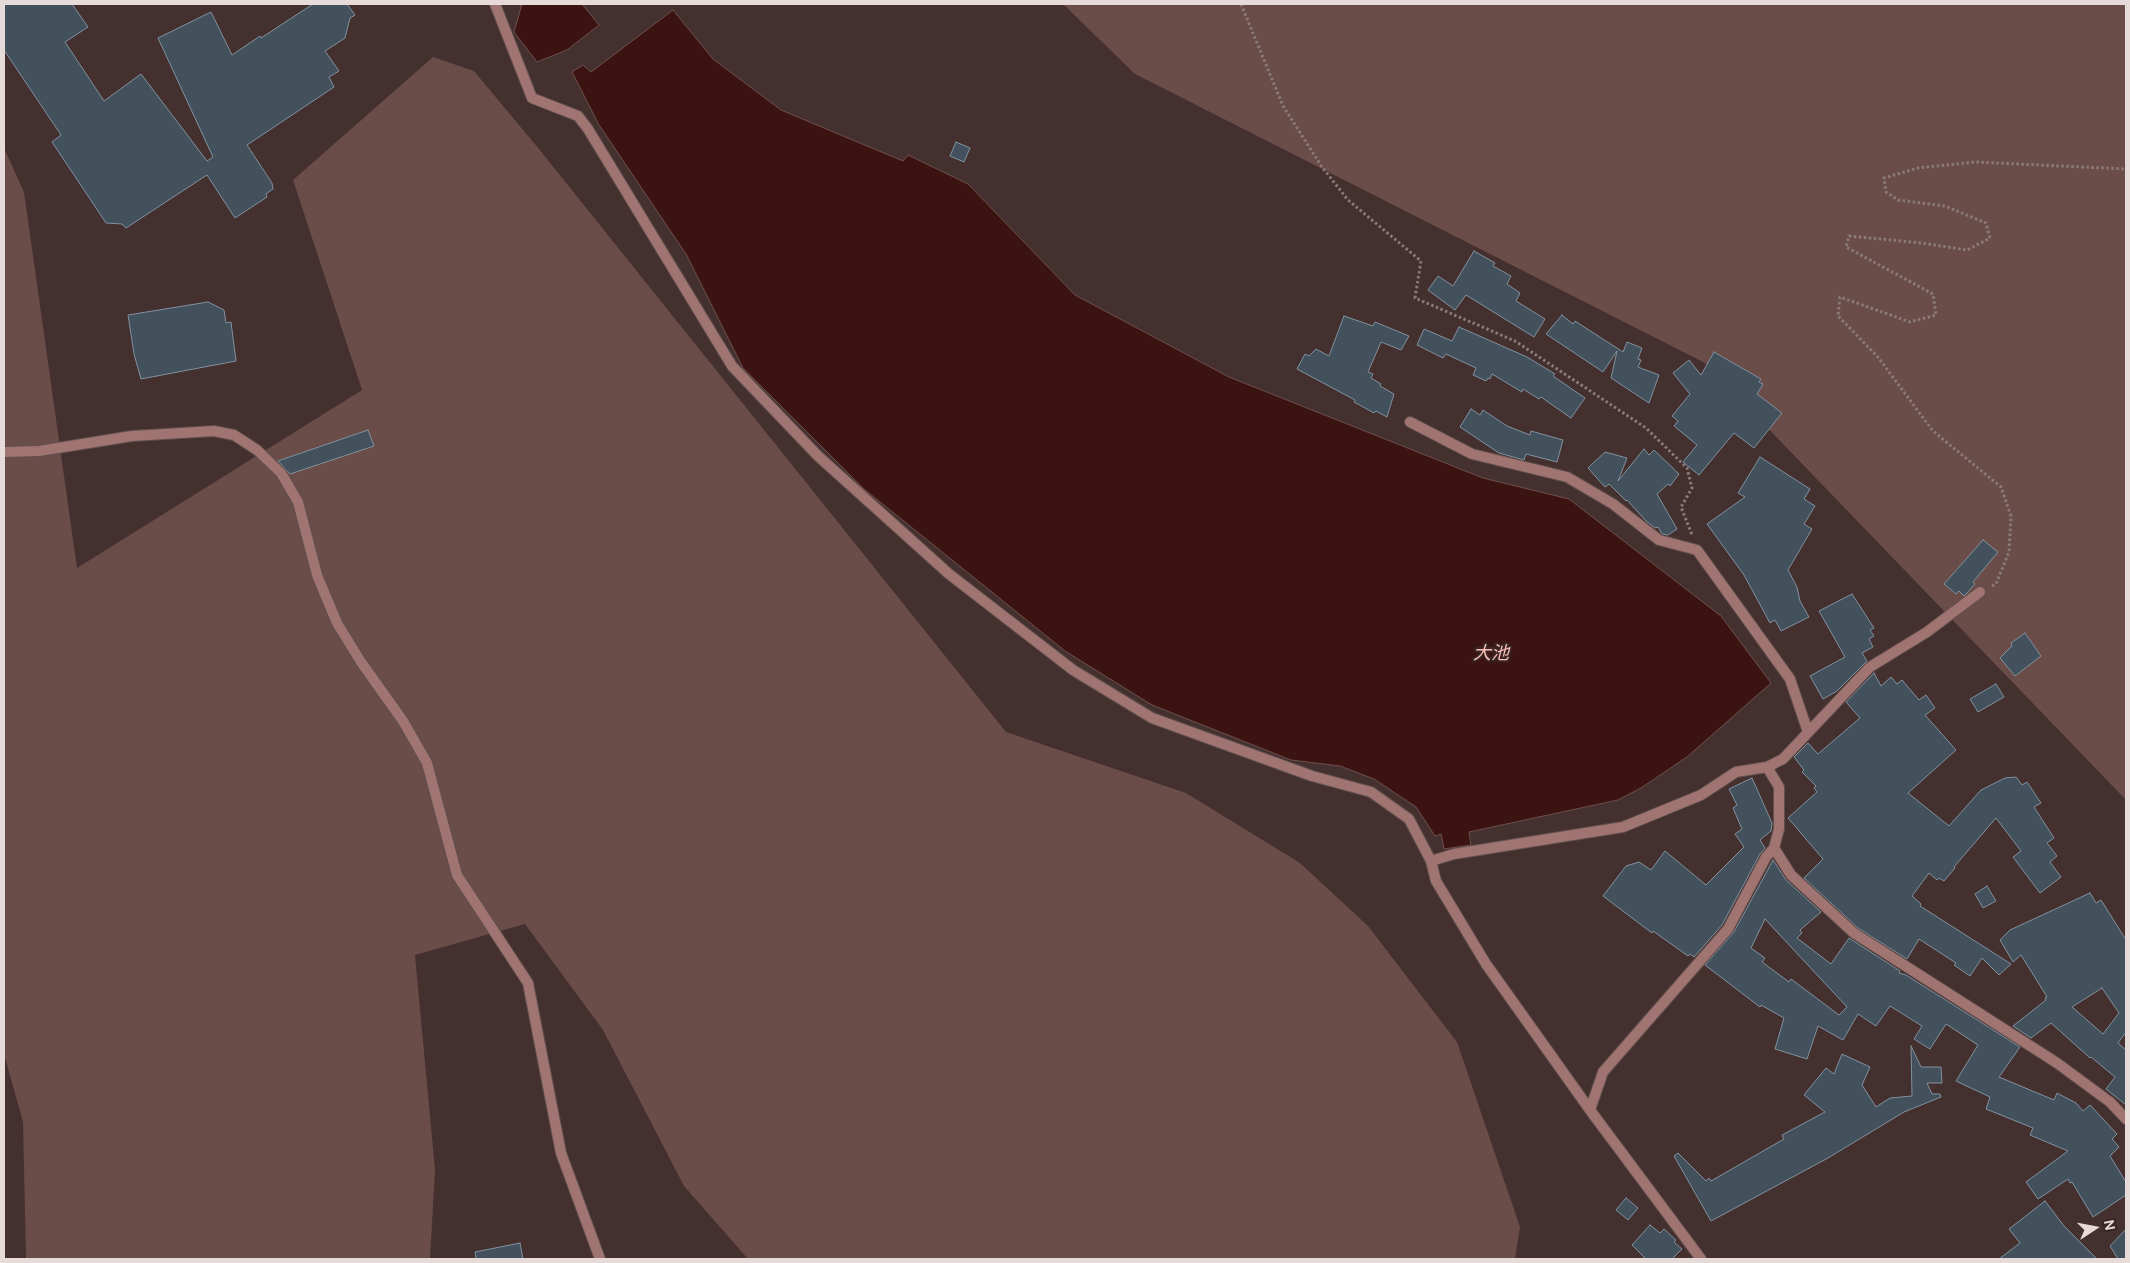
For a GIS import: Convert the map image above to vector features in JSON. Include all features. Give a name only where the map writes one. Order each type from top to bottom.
[{"type":"street","points":[[495,4],[532,98],[578,116],[588,129],[732,366],[818,456],[948,574],[1073,670],[1152,718],[1312,776],[1371,792],[1409,819],[1431,861],[1436,881],[1486,964],[1590,1110],[1701,1259]]},
{"type":"street","points":[[1410,422],[1472,454],[1567,477],[1613,504],[1660,540],[1697,550],[1790,679],[1808,732]]},
{"type":"street","points":[[4,452],[39,451],[132,436],[214,431],[234,435],[257,450],[281,474],[298,502],[317,576],[337,623],[361,662],[403,721],[426,763],[458,875],[528,983],[561,1154],[600,1259]]},
{"type":"street","points":[[1431,861],[1454,854],[1623,827],[1701,796],[1736,772],[1767,768],[1783,759],[1870,667],[1927,632],[1980,592]]},
{"type":"street","points":[[1590,1110],[1604,1072],[1728,929],[1766,857],[1774,848],[1779,829],[1779,787],[1767,768]]},
{"type":"street","points":[[1774,848],[1791,875],[1854,933],[2057,1063],[2110,1102],[2126,1119]]},
{"type":"path","points":[[1241,4],[1283,106],[1322,168],[1348,200],[1421,261],[1415,298],[1515,340],[1646,428],[1687,468],[1692,488],[1681,507],[1697,550]]},
{"type":"path","points":[[1980,592],[1996,584],[2009,552],[2011,516],[2001,487],[1933,431],[1877,356],[1838,316],[1840,297],[1910,322],[1936,315],[1933,294],[1846,247],[1849,236],[1922,243],[1967,250],[1990,238],[1986,223],[1944,206],[1898,200],[1886,192],[1884,178],[1918,168],[1975,162],[2126,169]]},
{"type":"shaded area","points":[[1063,4],[2126,4],[2126,800],[1705,363],[1135,74]]},
{"type":"shaded area","points":[[433,57],[474,71],[539,149],[1006,732],[1186,793],[1300,863],[1368,926],[1457,1042],[1520,1227],[1515,1259],[748,1259],[684,1186],[603,1030],[525,924],[415,955],[435,1170],[430,1259],[26,1259],[23,1122],[4,1054],[4,148],[24,192],[77,568],[362,390],[293,180]]},
{"type":"water","points":[[522,4],[582,4],[599,25],[567,50],[537,62],[514,32]]},
{"type":"water","name":"大池","points":[[673,10],[713,59],[781,110],[903,161],[908,155],[968,184],[1075,295],[1229,377],[1483,478],[1569,499],[1721,616],[1771,683],[1687,757],[1641,788],[1618,800],[1469,832],[1471,845],[1444,849],[1441,834],[1435,836],[1416,807],[1374,779],[1340,766],[1291,760],[1152,705],[1065,651],[864,489],[743,368],[686,254],[599,125],[572,72],[583,65],[591,72]]},
{"type":"building","points":[[4,4],[72,4],[88,27],[65,42],[104,101],[141,74],[207,161],[213,157],[158,38],[211,12],[232,55],[313,4],[347,4],[355,15],[350,18],[345,38],[325,51],[339,71],[329,77],[334,87],[247,145],[272,183],[273,189],[266,194],[267,197],[235,218],[207,175],[126,228],[122,224],[106,223],[52,142],[61,135],[4,50]]},
{"type":"building","points":[[956,142],[970,148],[964,162],[950,156]]},
{"type":"building","points":[[1474,251],[1495,263],[1493,266],[1511,276],[1507,284],[1520,293],[1516,301],[1545,319],[1534,337],[1466,295],[1455,310],[1428,290],[1438,276],[1453,286]]},
{"type":"building","points":[[208,302],[224,310],[226,323],[231,322],[236,361],[141,379],[134,354],[128,315]]},
{"type":"building","points":[[1562,315],[1573,324],[1575,321],[1623,352],[1627,342],[1642,348],[1638,359],[1641,360],[1638,367],[1659,375],[1649,403],[1611,378],[1617,351],[1603,372],[1546,334]]},
{"type":"building","points":[[1344,316],[1373,326],[1375,322],[1409,336],[1401,350],[1381,342],[1368,372],[1373,374],[1371,378],[1381,384],[1380,386],[1394,394],[1387,417],[1376,411],[1374,413],[1354,402],[1355,400],[1297,369],[1305,354],[1309,356],[1316,349],[1329,356]]},
{"type":"building","points":[[1459,327],[1527,357],[1555,374],[1553,376],[1585,398],[1571,418],[1541,397],[1539,399],[1523,389],[1522,392],[1492,374],[1490,379],[1488,378],[1486,381],[1473,375],[1476,368],[1446,354],[1443,358],[1417,345],[1424,329],[1452,341]]},
{"type":"building","points":[[1714,352],[1761,379],[1759,382],[1763,384],[1757,394],[1782,413],[1754,448],[1734,433],[1699,475],[1683,462],[1697,445],[1674,426],[1678,421],[1672,416],[1690,394],[1673,373],[1689,360],[1701,375]]},
{"type":"building","points":[[1471,409],[1480,415],[1483,410],[1507,426],[1530,435],[1531,431],[1563,440],[1557,462],[1526,454],[1524,460],[1499,453],[1460,427]]},
{"type":"building","points":[[368,430],[374,446],[290,474],[278,461]]},
{"type":"building","points":[[1644,449],[1649,455],[1654,450],[1679,474],[1670,486],[1668,484],[1657,494],[1677,529],[1668,535],[1662,534],[1658,527],[1655,528],[1646,521],[1609,484],[1605,487],[1588,468],[1605,452],[1627,458],[1618,481]]},
{"type":"building","points":[[1760,457],[1810,489],[1804,499],[1815,506],[1804,524],[1812,529],[1788,570],[1797,587],[1800,601],[1809,617],[1781,631],[1775,620],[1770,623],[1744,575],[1707,524],[1745,497],[1738,493]]},
{"type":"building","points":[[1983,540],[1998,552],[1964,596],[1959,591],[1956,594],[1944,584]]},
{"type":"building","points":[[1852,594],[1874,628],[1870,630],[1874,636],[1869,639],[1873,647],[1862,653],[1867,661],[1837,691],[1823,699],[1810,676],[1845,657],[1819,611]]},
{"type":"building","points":[[2025,633],[2041,656],[2015,676],[2000,658],[2012,646],[2011,643]]},
{"type":"building","points":[[1874,673],[1881,686],[1891,677],[1897,684],[1902,680],[1919,700],[1926,695],[1935,708],[1925,715],[1956,750],[1908,793],[1949,826],[1981,790],[2005,778],[2016,777],[2022,785],[2027,782],[2041,803],[2034,807],[2054,838],[2047,843],[2057,856],[2050,862],[2061,877],[2040,893],[2013,857],[2021,851],[1996,818],[1944,881],[1939,878],[1937,880],[1929,873],[1912,896],[1921,904],[1920,906],[2011,964],[1999,975],[1982,958],[1970,976],[1954,965],[1956,963],[1919,939],[1907,959],[1858,928],[1804,878],[1823,859],[1788,818],[1817,792],[1814,788],[1816,786],[1802,772],[1804,770],[1794,757],[1808,743],[1818,754],[1860,718],[1846,702]]},
{"type":"building","points":[[1996,684],[2004,697],[1978,712],[1970,699]]},
{"type":"building","points":[[1752,778],[1772,823],[1771,831],[1760,840],[1765,848],[1722,925],[1694,957],[1690,954],[1688,956],[1653,931],[1652,933],[1603,896],[1626,866],[1639,862],[1651,870],[1665,851],[1706,885],[1744,847],[1735,834],[1742,829],[1733,808],[1737,805],[1729,789]]},
{"type":"building","points":[[1773,860],[1786,880],[1821,912],[1800,930],[1802,933],[1797,938],[1831,964],[1849,938],[1900,971],[1899,973],[1906,975],[2020,1047],[1999,1077],[2054,1100],[2057,1093],[2076,1103],[2083,1111],[2090,1105],[2117,1134],[2112,1139],[2119,1147],[2110,1156],[2126,1182],[2126,1195],[2093,1217],[2072,1182],[2070,1183],[2068,1179],[2038,1199],[2026,1182],[2068,1151],[2030,1135],[2033,1128],[1986,1109],[1990,1097],[1956,1081],[1978,1045],[1946,1024],[1930,1049],[1914,1039],[1922,1026],[1890,1006],[1876,1026],[1858,1014],[1843,1040],[1818,1026],[1807,1059],[1775,1049],[1784,1018],[1761,1005],[1760,1007],[1705,965],[1734,932]],"holes":[[[1765,919],[1847,1007],[1839,1015],[1791,979],[1789,982],[1762,962],[1765,958],[1751,948]]]},
{"type":"building","points":[[1987,886],[1996,901],[1983,908],[1975,894]]},
{"type":"building","points":[[2090,893],[2096,903],[2101,900],[2126,940],[2126,1032],[2118,1043],[2126,1050],[2126,1105],[2106,1089],[2115,1077],[2090,1058],[2051,1023],[2031,1038],[2013,1026],[2046,1000],[2045,998],[2047,997],[2021,955],[2013,962],[2000,940],[2010,930]],"holes":[[[2102,988],[2119,1013],[2103,1034],[2072,1007]]]},
{"type":"building","points":[[1911,1046],[1921,1067],[1941,1067],[1942,1083],[1927,1083],[1932,1094],[1940,1094],[1941,1097],[1904,1112],[1828,1158],[1711,1221],[1674,1156],[1678,1153],[1706,1181],[1709,1178],[1711,1181],[1784,1139],[1782,1135],[1825,1112],[1804,1095],[1826,1068],[1834,1074],[1842,1054],[1870,1067],[1862,1085],[1876,1107],[1890,1098],[1912,1096]]},
{"type":"building","points":[[1626,1198],[1638,1208],[1628,1220],[1616,1210]]},
{"type":"building","points":[[2045,1201],[2064,1226],[2097,1259],[1999,1259],[2020,1243],[2009,1229]]},
{"type":"building","points":[[1650,1225],[1660,1233],[1664,1229],[1676,1240],[1674,1242],[1682,1249],[1672,1259],[1646,1259],[1632,1245]]},
{"type":"building","points":[[2126,1229],[2126,1259],[2118,1259],[2110,1246]]},
{"type":"building","points":[[520,1243],[523,1259],[476,1259],[475,1252]]}]
